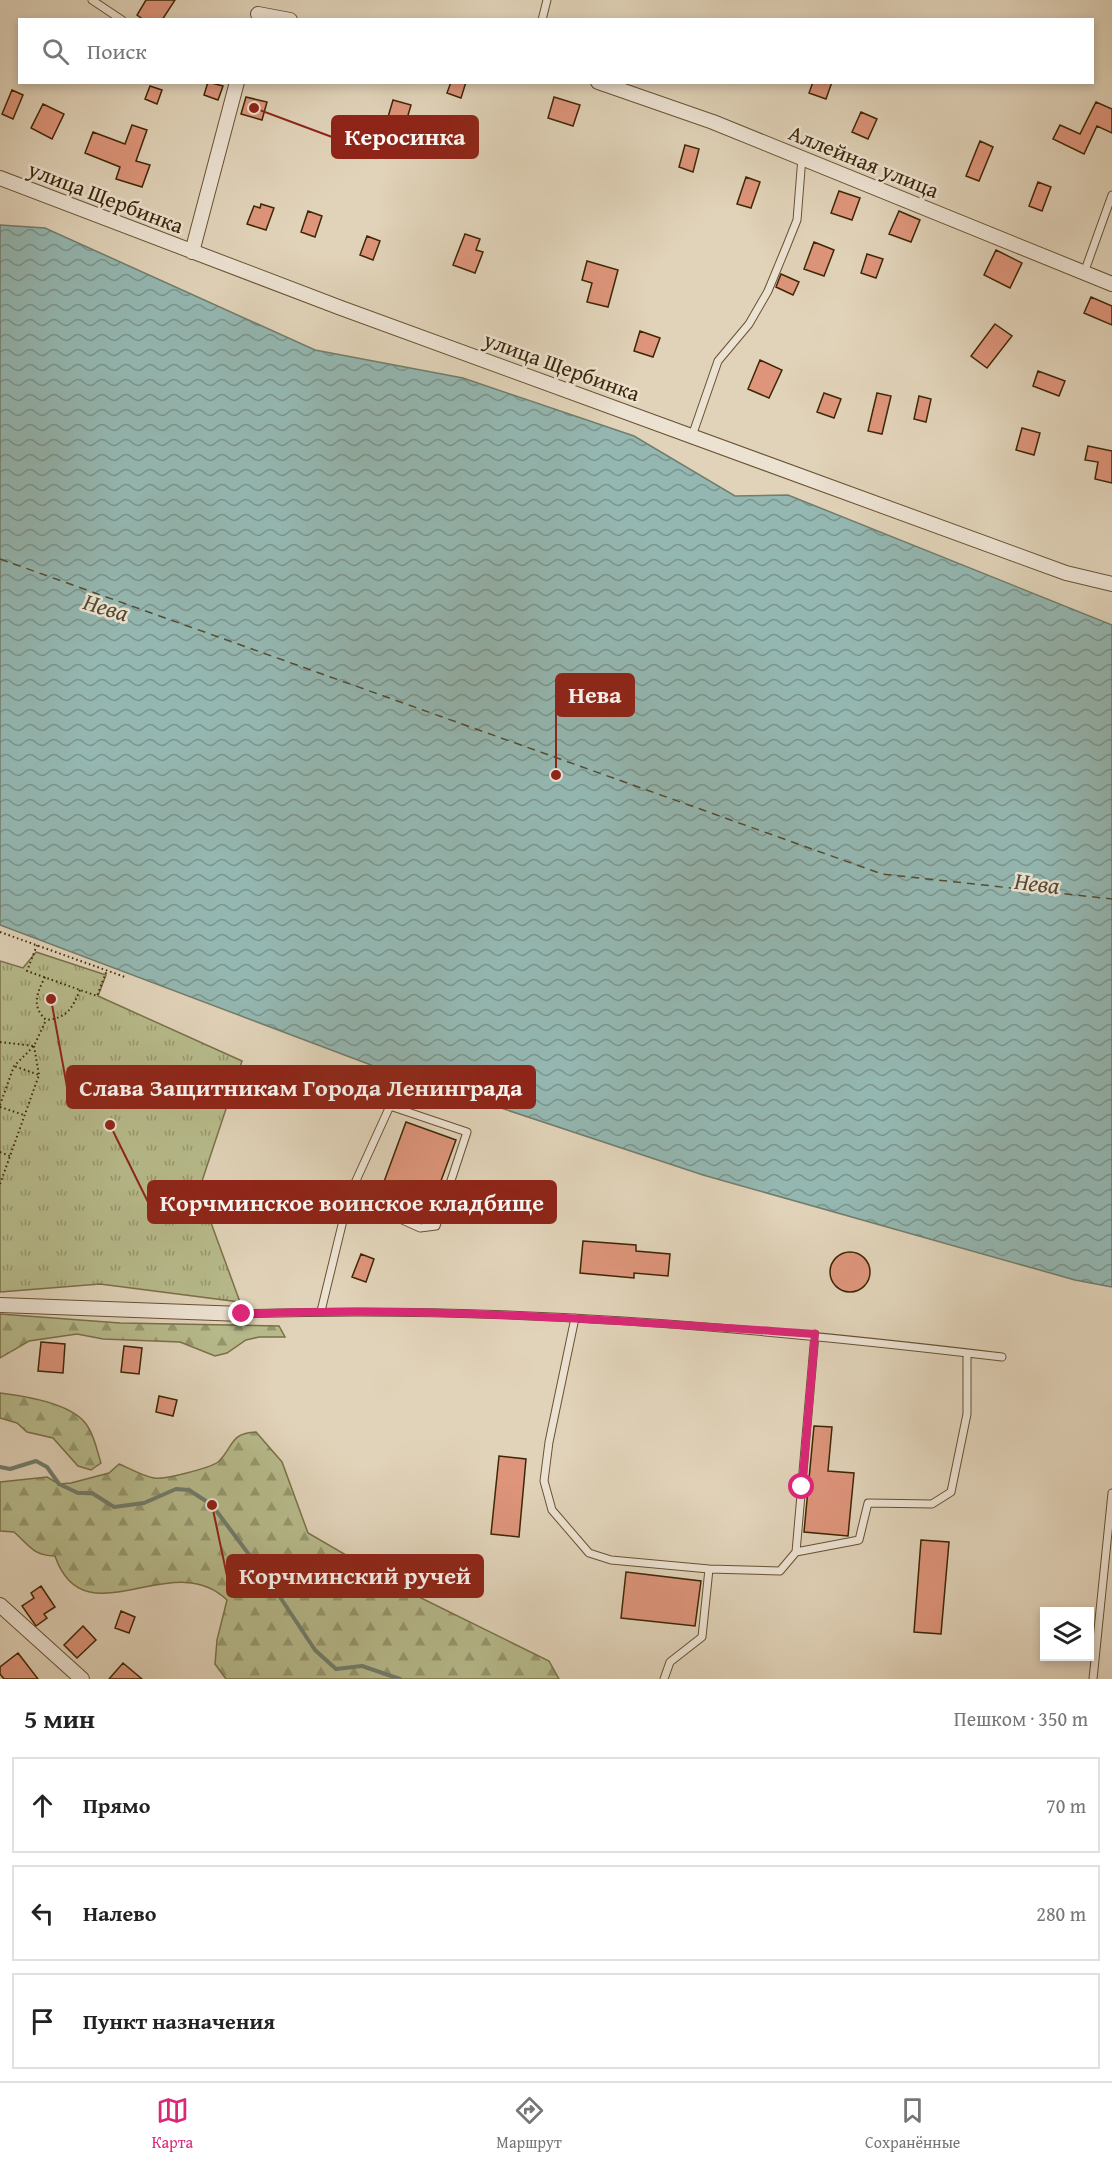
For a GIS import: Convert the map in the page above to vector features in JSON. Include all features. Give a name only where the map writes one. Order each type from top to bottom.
[{"type":"street","points":[[257,17],[262,0]]},
{"type":"street","points":[[192,252],[236,84]]},
{"type":"street","name":"Аллейная улица","points":[[604,84],[713,122],[802,157],[1112,284]]},
{"type":"street","name":"улица Щербинка","points":[[0,178],[192,252],[1066,573],[1112,584]]},
{"type":"street","points":[[0,1305],[242,1314]]},
{"type":"street","points":[[0,1605],[82,1679]]},
{"type":"lane","points":[[92,0],[119,18]]},
{"type":"lane","points":[[542,18],[547,0]]},
{"type":"lane","points":[[692,436],[718,361],[749,324],[768,291],[797,220],[802,157]]},
{"type":"lane","points":[[1084,273],[1112,195]]},
{"type":"lane","points":[[321,1311],[349,1196],[390,1106],[467,1132],[436,1226],[420,1228],[349,1196]]},
{"type":"lane","points":[[242,1314],[321,1311],[575,1318],[815,1334],[1002,1357]]},
{"type":"lane","points":[[575,1318],[549,1442],[544,1481],[552,1510],[590,1553],[611,1560],[709,1569],[780,1571],[796,1552],[815,1334]]},
{"type":"lane","points":[[796,1552],[859,1540],[868,1503],[932,1504],[951,1492],[967,1414],[967,1353]]},
{"type":"lane","points":[[1093,1679],[1112,1493]]},
{"type":"lane","points":[[663,1679],[670,1662],[702,1637],[709,1569]]},
{"type":"path","points":[[0,932],[125,977]]},
{"type":"path","points":[[36,945],[27,971],[97,996],[107,970]]},
{"type":"path","points":[[45,977],[37,994],[36,1006],[46,1020]]},
{"type":"path","points":[[46,1020],[66,1015],[72,1008],[80,990]]},
{"type":"path","points":[[24,1115],[0,1106],[14,1066],[34,1046],[46,1020]]},
{"type":"path","points":[[0,1042],[34,1046]]},
{"type":"path","points":[[0,1184],[39,1075],[34,1046]]},
{"type":"path","points":[[14,1066],[39,1075]]},
{"type":"path","points":[[0,1152],[10,1156]]},
{"type":"green space","points":[[36,952],[106,975],[98,996],[242,1061],[199,1190],[240,1302],[100,1284],[0,1292],[0,961],[23,968]]},
{"type":"green space","points":[[0,1314],[120,1323],[279,1326],[285,1337],[259,1337],[246,1340],[227,1353],[215,1356],[180,1342],[103,1339],[77,1334],[29,1341],[0,1358]]},
{"type":"green space","points":[[0,1393],[48,1402],[72,1412],[88,1427],[101,1463],[91,1470],[78,1466],[53,1438],[27,1432],[17,1423],[0,1418]]},
{"type":"green space","points":[[256,1432],[282,1462],[308,1533],[413,1594],[549,1661],[559,1679],[226,1679],[215,1664],[217,1640],[227,1600],[205,1586],[181,1582],[108,1593],[86,1591],[68,1580],[55,1556],[36,1552],[14,1532],[0,1531],[0,1482],[47,1477],[59,1484],[71,1483],[109,1473],[119,1464],[154,1478],[177,1475],[218,1462],[236,1438]]},
{"type":"water","name":"Нева","points":[[0,225],[45,228],[315,350],[463,378],[634,436],[735,496],[788,495],[1112,625],[1112,1287],[1075,1280],[703,1175],[371,1065],[0,925]]},
{"type":"building","points":[[146,0],[175,0],[163,18],[141,18],[137,15]]},
{"type":"building","points":[[207,84],[223,86],[218,100],[204,95]]},
{"type":"building","points":[[450,84],[465,84],[461,98],[447,93]]},
{"type":"building","points":[[812,84],[831,84],[826,99],[809,93]]},
{"type":"building","points":[[150,86],[162,90],[157,104],[145,99]]},
{"type":"building","points":[[12,90],[23,95],[13,119],[2,114]]},
{"type":"building","points":[[246,97],[267,102],[262,120],[241,114]]},
{"type":"building","points":[[554,97],[580,105],[573,126],[548,118]]},
{"type":"building","points":[[393,100],[411,105],[406,122],[388,117]]},
{"type":"building","points":[[1096,102],[1112,109],[1112,133],[1097,126],[1084,154],[1053,139],[1060,125],[1080,134]]},
{"type":"building","points":[[43,104],[64,114],[52,139],[31,128]]},
{"type":"building","points":[[861,112],[877,119],[868,139],[852,132]]},
{"type":"building","points":[[132,125],[147,130],[136,161],[150,165],[142,187],[116,179],[120,167],[85,153],[93,132],[125,144]]},
{"type":"building","points":[[980,141],[993,147],[979,181],[966,176]]},
{"type":"building","points":[[685,145],[699,149],[693,172],[679,167]]},
{"type":"building","points":[[746,177],[760,182],[751,208],[737,204]]},
{"type":"building","points":[[1038,182],[1051,187],[1042,211],[1029,206]]},
{"type":"building","points":[[839,191],[860,198],[852,220],[831,213]]},
{"type":"building","points":[[261,204],[274,208],[266,230],[247,224],[254,206],[260,208]]},
{"type":"building","points":[[308,211],[322,216],[315,237],[301,232]]},
{"type":"building","points":[[899,211],[920,220],[911,242],[889,234]]},
{"type":"building","points":[[465,234],[480,239],[476,250],[483,252],[475,273],[453,265]]},
{"type":"building","points":[[367,236],[380,241],[373,260],[360,255]]},
{"type":"building","points":[[814,242],[834,250],[824,276],[804,269]]},
{"type":"building","points":[[996,250],[1022,263],[1010,288],[984,275]]},
{"type":"building","points":[[867,254],[883,259],[876,278],[861,273]]},
{"type":"building","points":[[587,261],[618,270],[608,307],[587,302],[592,283],[582,280]]},
{"type":"building","points":[[781,274],[799,282],[793,295],[776,287]]},
{"type":"building","points":[[1091,297],[1112,306],[1112,325],[1084,313]]},
{"type":"building","points":[[995,324],[1012,336],[987,368],[971,356]]},
{"type":"building","points":[[640,331],[660,338],[653,357],[634,351]]},
{"type":"building","points":[[760,360],[782,370],[769,398],[748,389]]},
{"type":"building","points":[[1038,371],[1065,381],[1059,396],[1033,386]]},
{"type":"building","points":[[824,393],[841,399],[834,418],[817,412]]},
{"type":"building","points":[[877,393],[891,396],[882,434],[868,431]]},
{"type":"building","points":[[919,396],[931,399],[926,422],[914,419]]},
{"type":"building","points":[[1022,428],[1040,433],[1034,455],[1016,450]]},
{"type":"building","points":[[1088,446],[1112,451],[1112,483],[1095,479],[1098,462],[1085,460]]},
{"type":"building","points":[[406,1122],[456,1140],[428,1216],[378,1198]]},
{"type":"building","points":[[583,1241],[636,1245],[636,1251],[670,1254],[668,1276],[634,1273],[634,1278],[580,1273]]},
{"type":"building","points":[[850,1252],[864,1258],[870,1272],[864,1286],[850,1292],[836,1286],[830,1272],[836,1258]]},
{"type":"building","points":[[361,1254],[374,1259],[366,1282],[352,1277]]},
{"type":"building","points":[[41,1342],[65,1344],[63,1373],[38,1371]]},
{"type":"building","points":[[124,1346],[142,1348],[139,1374],[121,1372]]},
{"type":"building","points":[[159,1396],[177,1400],[173,1416],[156,1412]]},
{"type":"building","points":[[814,1426],[832,1427],[828,1471],[854,1473],[848,1536],[804,1532]]},
{"type":"building","points":[[499,1456],[526,1459],[519,1537],[491,1534]]},
{"type":"building","points":[[921,1540],[949,1542],[941,1634],[914,1632]]},
{"type":"building","points":[[626,1572],[701,1581],[695,1626],[621,1618]]},
{"type":"building","points":[[41,1586],[55,1607],[44,1614],[47,1618],[36,1626],[22,1606],[34,1598],[31,1593]]},
{"type":"building","points":[[121,1611],[135,1617],[129,1633],[115,1628]]},
{"type":"building","points":[[83,1626],[96,1640],[77,1658],[64,1645]]},
{"type":"building","points":[[18,1653],[38,1679],[4,1679],[0,1674],[0,1667]]},
{"type":"building","points":[[123,1663],[142,1679],[109,1679]]},
{"type":"waterway","points":[[0,1467],[10,1469],[36,1461],[47,1467],[59,1484],[78,1493],[92,1493],[114,1507],[144,1503],[176,1489],[189,1490],[212,1505],[274,1588],[315,1650],[336,1669],[362,1666],[400,1679]]},
{"type":"ferry route","points":[[0,559],[882,874],[1112,899]]},
{"type":"place","name":"Керосинка","points":[[254,108]]},
{"type":"place","name":"Нева","points":[[556,775]]},
{"type":"place","name":"Слава Защитникам Города Ленинграда","points":[[51,999]]},
{"type":"place","name":"Корчминское воинское кладбище","points":[[110,1125]]},
{"type":"place","name":"Корчминский ручей","points":[[212,1505]]},
{"type":"route","points":[[242,1314],[321,1311],[575,1318],[815,1334],[802,1487]]}]
